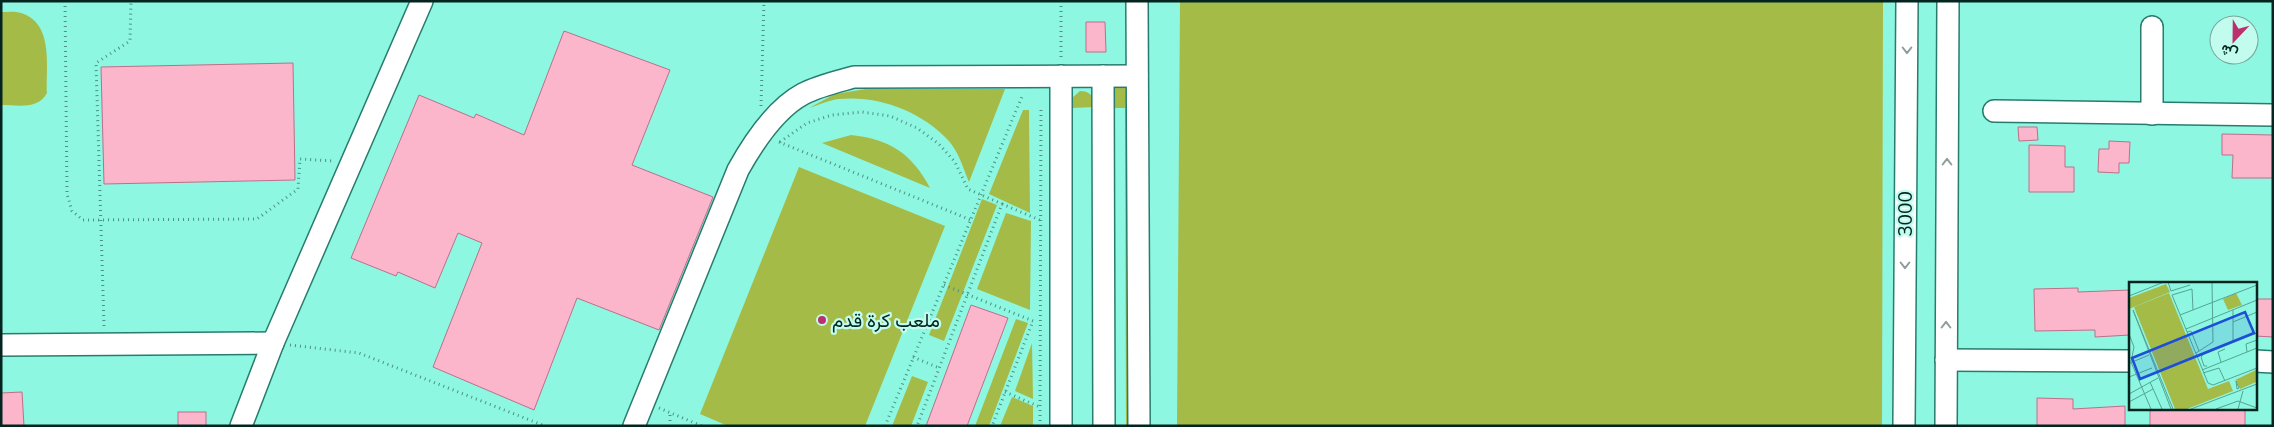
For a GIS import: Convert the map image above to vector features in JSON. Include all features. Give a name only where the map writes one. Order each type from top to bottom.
[{"type":"street","points":[[242,426],[273,344],[422,1]]},
{"type":"street","points":[[1138,1],[1139,426]]},
{"type":"street","name":"3000","points":[[1904,426],[1907,1]]},
{"type":"street","points":[[1946,426],[1948,1]]},
{"type":"street","points":[[2152,27],[2152,114]]},
{"type":"street","points":[[1045,76],[1061,426]]},
{"type":"street","points":[[1103,76],[1104,426]]},
{"type":"street","points":[[634,426],[738,170],[760,134],[801,95],[825,85],[854,77],[1137,76]]},
{"type":"street","points":[[1994,111],[2273,116]]},
{"type":"street","points":[[1,345],[273,344]]},
{"type":"street","points":[[1946,360],[2129,361]]},
{"type":"street","points":[[2256,361],[2273,362]]},
{"type":"path","points":[[65,1],[67,194],[72,211],[83,220],[257,220],[298,189],[300,159],[352,162]]},
{"type":"path","points":[[104,345],[96,63],[130,40],[132,1]]},
{"type":"path","points":[[764,1],[760,134],[971,220]]},
{"type":"path","points":[[1040,426],[1040,220],[1045,76],[1061,1]]},
{"type":"path","points":[[885,426],[981,195],[1045,76]]},
{"type":"path","points":[[780,142],[807,123],[832,115],[862,112],[890,116],[917,128],[939,144],[955,162],[968,189],[1040,220]]},
{"type":"path","points":[[916,426],[1002,204]]},
{"type":"path","points":[[944,285],[1040,324]]},
{"type":"path","points":[[992,426],[1033,321]]},
{"type":"path","points":[[273,344],[359,353],[545,426]]},
{"type":"path","points":[[913,357],[939,368]]},
{"type":"path","points":[[1005,392],[1040,407]]},
{"type":"path","points":[[644,402],[702,426]]},
{"type":"path","points":[[670,412],[670,426]]},
{"type":"green space","points":[[1180,1],[1883,1],[1882,426],[1177,426]]},
{"type":"green space","points":[[1,12],[19,12],[32,18],[39,26],[43,36],[47,59],[47,93],[38,102],[33,104],[21,106],[1,105]]},
{"type":"green space","points":[[1125,85],[1128,90],[1130,426],[1126,426],[1125,108],[1110,108],[1111,91],[1114,86]]},
{"type":"green space","points":[[866,89],[1005,89],[969,182],[958,155],[948,140],[912,113],[884,103],[854,98],[828,101],[809,108],[835,94]]},
{"type":"green space","points":[[1080,91],[1091,95],[1095,107],[1072,108],[1072,98]]},
{"type":"green space","points":[[1023,110],[1029,110],[1030,213],[989,194]]},
{"type":"green space","points":[[851,135],[877,140],[898,150],[916,166],[930,188],[822,143]]},
{"type":"green space","name":"ملعب كرة قدم","points":[[799,167],[945,226],[865,426],[728,426],[700,414]]},
{"type":"green space","points":[[982,199],[997,205],[944,341],[929,335]]},
{"type":"green space","points":[[1006,213],[1031,221],[1030,310],[977,289]]},
{"type":"green space","points":[[1016,319],[1028,323],[989,426],[975,426]]},
{"type":"green space","points":[[1032,343],[1033,399],[1015,391]]},
{"type":"green space","points":[[912,376],[928,382],[911,426],[892,426]]},
{"type":"green space","points":[[1012,397],[1033,406],[1033,426],[1000,426]]},
{"type":"building","points":[[1086,22],[1105,22],[1106,52],[1086,52]]},
{"type":"building","points":[[564,31],[670,70],[632,165],[713,197],[659,330],[577,298],[534,410],[433,367],[482,243],[458,233],[435,288],[398,272],[396,276],[351,258],[419,95],[474,118],[476,114],[524,135]]},
{"type":"building","points":[[293,63],[295,180],[104,184],[101,67]]},
{"type":"building","points":[[2018,127],[2037,127],[2038,140],[2019,141]]},
{"type":"building","points":[[2222,134],[2273,135],[2273,178],[2232,178],[2233,155],[2222,155]]},
{"type":"building","points":[[2109,141],[2130,142],[2129,163],[2119,163],[2119,173],[2098,172],[2099,149],[2109,149]]},
{"type":"building","points":[[2029,145],[2065,146],[2065,167],[2074,167],[2074,192],[2029,192]]},
{"type":"building","points":[[2078,288],[2078,292],[2129,290],[2129,335],[2095,337],[2095,330],[2035,331],[2034,289]]},
{"type":"building","points":[[2256,299],[2273,299],[2273,337],[2256,336]]},
{"type":"building","points":[[971,305],[1008,318],[967,426],[926,426]]},
{"type":"building","points":[[22,392],[24,426],[1,426],[1,393]]},
{"type":"building","points":[[2037,398],[2073,399],[2073,409],[2125,406],[2125,426],[2037,426]]},
{"type":"building","points":[[2150,410],[2245,410],[2245,426],[2150,426]]},
{"type":"building","points":[[178,412],[206,412],[206,426],[178,426]]},
{"type":"place","name":"ملعب كرة قدم","points":[[822,320]]}]
